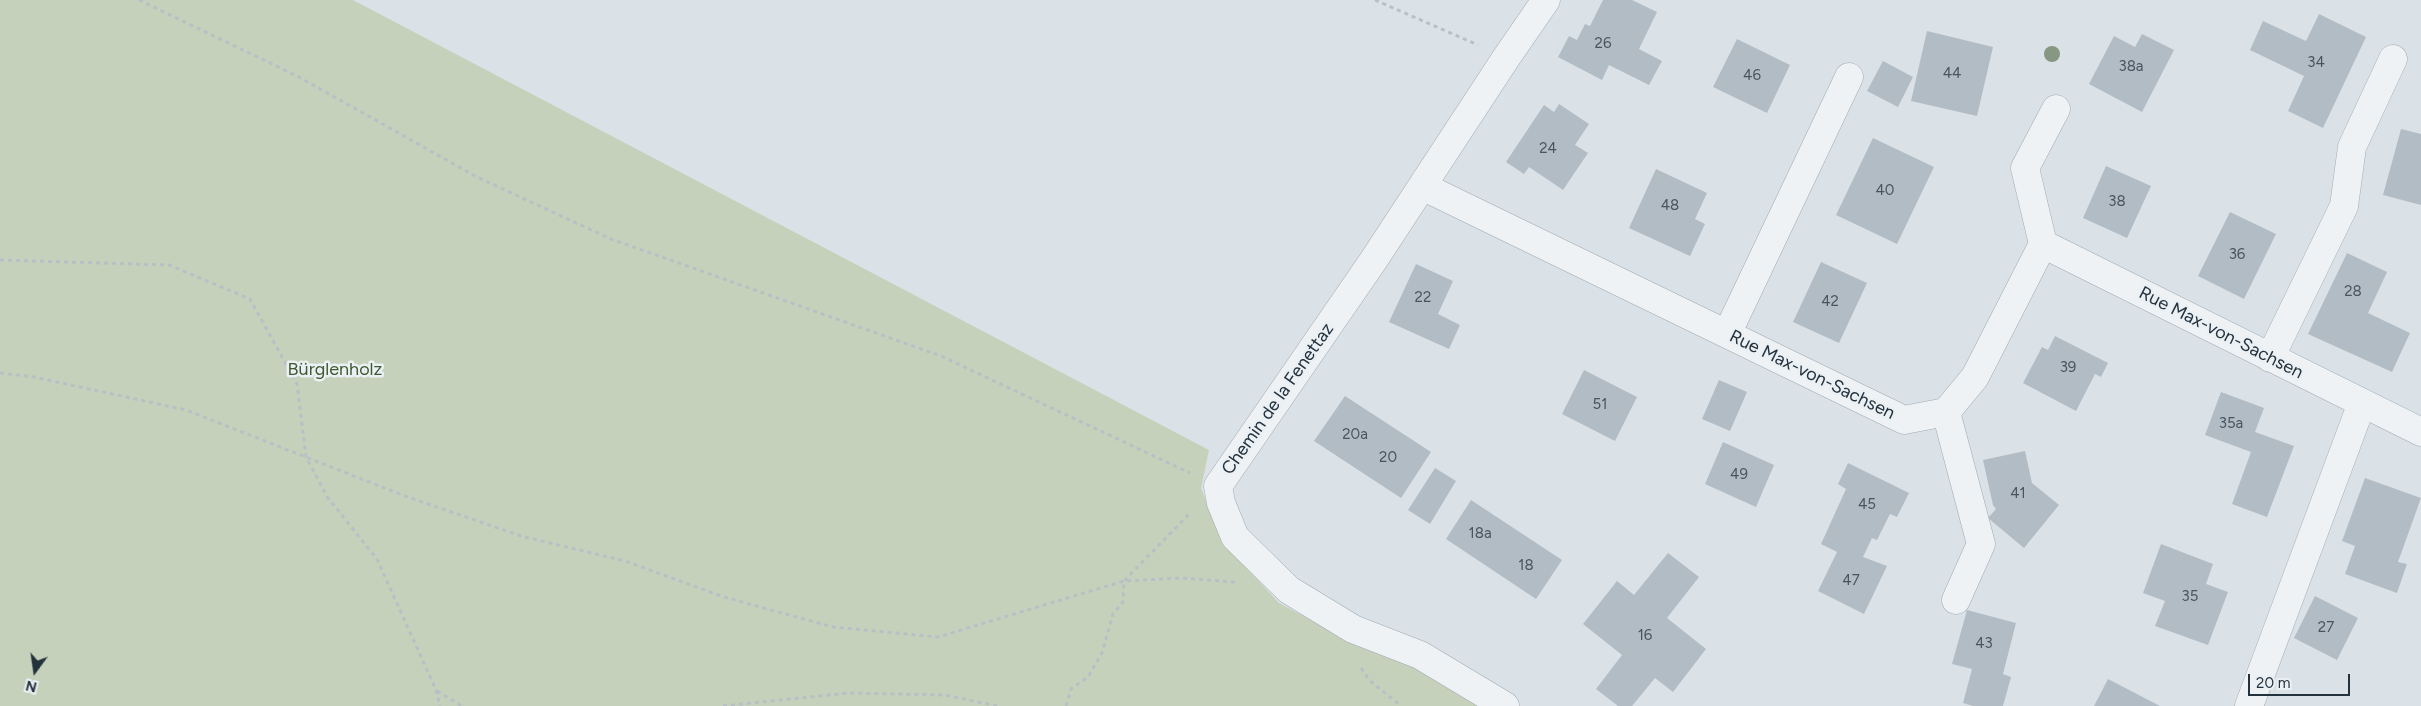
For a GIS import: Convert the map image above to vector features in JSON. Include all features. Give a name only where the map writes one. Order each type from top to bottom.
[{"type":"street","name":"Chemin de la Fenettaz","points":[[1505,706],[1420,655],[1353,629],[1288,590],[1235,538],[1221,503],[1218,486],[1374,261],[1546,0]]},
{"type":"street","points":[[2270,358],[2344,206],[2352,147],[2393,59]]},
{"type":"street","points":[[1727,334],[1849,77]]},
{"type":"street","points":[[1956,600],[1981,544],[1946,412],[1975,377],[2043,244],[2025,168],[2056,109]]},
{"type":"street","name":"Rue Max-von-Sachsen","points":[[1422,186],[1904,420],[1946,412]]},
{"type":"street","name":"Rue Max-von-Sachsen","points":[[2043,244],[2421,432]]},
{"type":"street","points":[[2249,706],[2362,403]]},
{"type":"path","points":[[139,0],[297,76],[477,177],[611,239],[941,356],[1218,486],[1160,541],[1124,581],[1123,602],[1113,614],[1102,653],[1088,676],[1071,689],[1066,706]]},
{"type":"path","points":[[1376,0],[1506,58]]},
{"type":"path","points":[[0,260],[169,265],[250,299],[297,384],[306,457],[328,498],[377,560],[436,690],[440,706]]},
{"type":"path","points":[[0,373],[34,377],[186,410],[405,496],[521,536],[625,560],[724,597],[833,627],[938,637],[1124,581],[1182,578],[1240,582]]},
{"type":"path","points":[[436,690],[462,706]]},
{"type":"path","points":[[723,706],[848,694],[945,695],[997,706]]},
{"type":"green space","name":"Bürglenholz","points":[[0,0],[353,0],[1209,450],[1201,488],[1221,540],[1279,603],[1346,639],[1414,664],[1482,706],[0,706]]},
{"type":"building","points":[[1603,0],[1632,0],[1657,12],[1639,49],[1662,61],[1649,85],[1609,65],[1602,80],[1558,57],[1569,36],[1577,40],[1585,24],[1590,26]]},
{"type":"building","points":[[2319,14],[2366,37],[2323,128],[2288,111],[2304,76],[2250,50],[2263,21],[2306,41]]},
{"type":"building","points":[[1927,31],[1993,47],[1977,116],[1911,101]]},
{"type":"building","points":[[2142,34],[2174,50],[2142,112],[2089,84],[2114,36],[2135,47]]},
{"type":"building","points":[[1737,39],[1790,65],[1767,113],[1713,87]]},
{"type":"building","points":[[1883,61],[1913,77],[1898,107],[1867,91]]},
{"type":"building","points":[[1559,104],[1589,124],[1575,145],[1588,153],[1563,190],[1529,167],[1524,174],[1506,162],[1544,105],[1554,112]]},
{"type":"building","points":[[2401,129],[2421,134],[2421,205],[2383,195]]},
{"type":"building","points":[[1873,138],[1934,167],[1897,244],[1836,215]]},
{"type":"building","points":[[2106,166],[2151,186],[2127,238],[2083,218]]},
{"type":"building","points":[[1656,169],[1707,193],[1695,219],[1705,224],[1690,256],[1629,228]]},
{"type":"building","points":[[2230,212],[2276,234],[2244,299],[2198,276]]},
{"type":"building","points":[[2347,253],[2387,272],[2368,313],[2410,333],[2392,372],[2308,334]]},
{"type":"building","points":[[1821,262],[1867,283],[1839,343],[1793,322]]},
{"type":"building","points":[[1416,264],[1453,281],[1438,314],[1460,325],[1449,349],[1389,322]]},
{"type":"building","points":[[2055,336],[2108,363],[2101,377],[2095,374],[2076,411],[2023,383],[2042,347],[2048,350]]},
{"type":"building","points":[[1584,370],[1637,397],[1615,441],[1562,414]]},
{"type":"building","points":[[1719,380],[1747,392],[1730,431],[1702,419]]},
{"type":"building","points":[[2221,392],[2264,408],[2255,432],[2294,446],[2267,517],[2232,504],[2251,452],[2205,435]]},
{"type":"building","points":[[1345,396],[1431,452],[1401,498],[1314,441]]},
{"type":"building","points":[[1723,442],[1774,465],[1756,507],[1705,484]]},
{"type":"building","points":[[2025,451],[2032,483],[2059,505],[2024,548],[1988,518],[1996,509],[1993,505],[1983,460]]},
{"type":"building","points":[[1848,463],[1909,493],[1897,517],[1890,514],[1877,540],[1872,538],[1863,557],[1887,566],[1864,614],[1818,591],[1837,552],[1821,544],[1846,489],[1838,484]]},
{"type":"building","points":[[1435,468],[1456,481],[1430,524],[1408,510]]},
{"type":"building","points":[[2365,478],[2421,498],[2398,562],[2407,564],[2397,593],[2345,574],[2355,546],[2342,541]]},
{"type":"building","points":[[1471,500],[1562,560],[1536,599],[1446,539]]},
{"type":"building","points":[[2161,544],[2213,564],[2206,584],[2228,592],[2208,645],[2155,626],[2165,601],[2143,593]]},
{"type":"building","points":[[1668,553],[1699,577],[1667,618],[1706,649],[1673,692],[1655,678],[1632,706],[1618,706],[1596,689],[1622,655],[1583,624],[1617,581],[1634,595]]},
{"type":"building","points":[[2315,596],[2358,618],[2337,660],[2294,638]]},
{"type":"building","points":[[1967,610],[2016,623],[2003,674],[2011,677],[2003,706],[1973,706],[1963,703],[1972,669],[1952,664]]},
{"type":"building","points":[[2108,679],[2160,706],[2094,706]]}]
